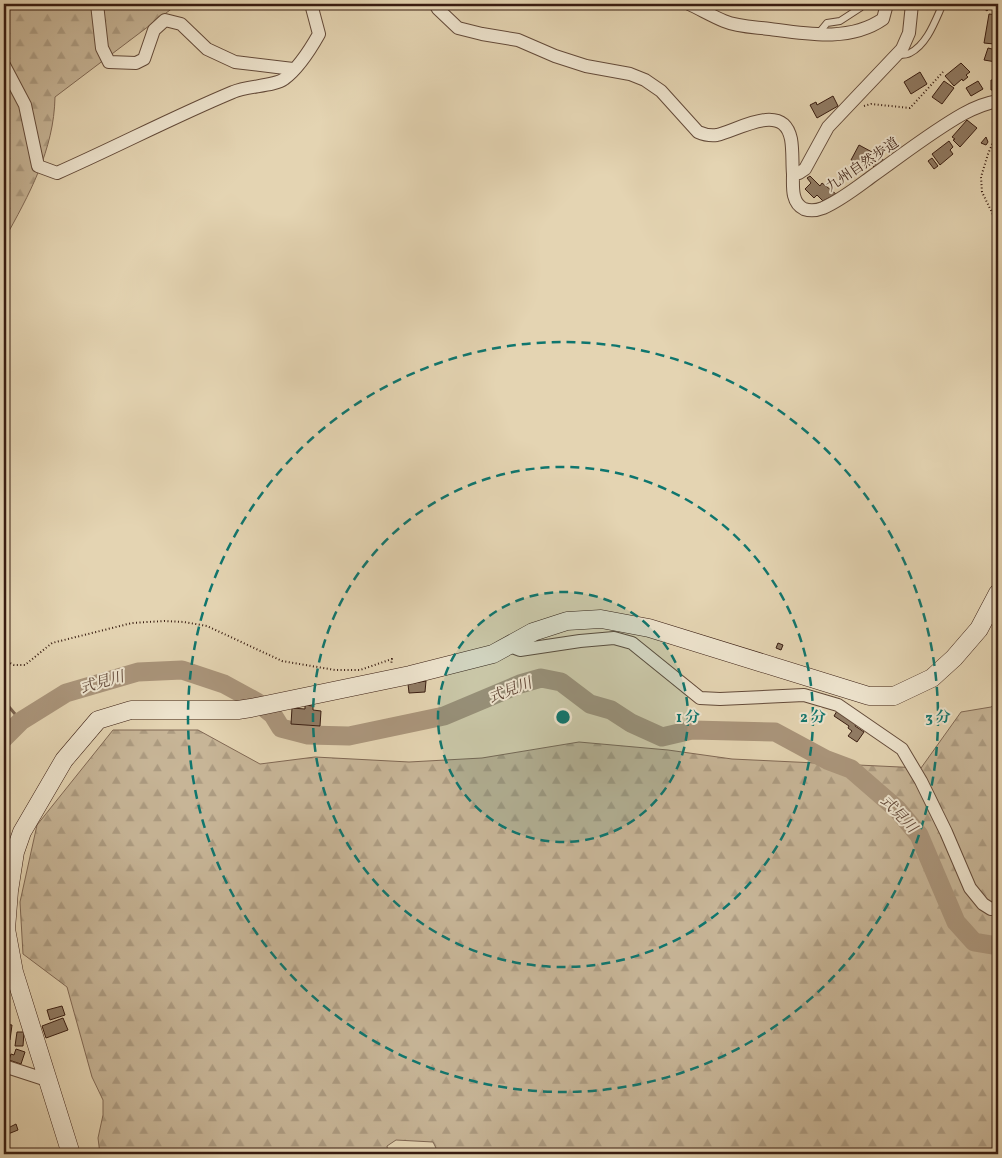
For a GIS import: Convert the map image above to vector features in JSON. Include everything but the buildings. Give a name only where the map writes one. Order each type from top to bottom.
[{"type":"street","points":[[97,4],[102,48],[109,62],[136,63],[144,59],[154,30],[165,20],[181,24],[207,50],[236,62],[293,69]]},
{"type":"street","points":[[4,65],[25,105],[38,166],[57,173],[111,150],[180,115],[236,90],[283,80],[308,53],[319,34],[311,4]]},
{"type":"street","name":"九州自然歩道","points":[[435,4],[438,10],[458,28],[518,40],[555,56],[586,66],[630,74],[645,80],[661,91],[698,132],[715,136],[762,120],[768,119],[779,122],[786,128],[790,138],[794,195],[797,202],[804,209],[813,210],[821,208],[845,196],[937,130],[963,114],[986,103],[998,100]]},
{"type":"street","points":[[689,4],[725,21],[743,26],[831,35],[866,28],[883,19],[887,4]]},
{"type":"street","points":[[793,174],[799,173],[805,168],[828,127],[897,55],[908,38],[912,4]]},
{"type":"street","points":[[71,1154],[14,972],[6,929],[15,852],[22,832],[64,760],[98,720],[131,710],[238,710],[251,708],[410,675],[493,654],[533,632],[567,621],[601,619],[649,628],[869,696],[894,696],[932,678],[954,658],[980,629],[998,593]]},
{"type":"street","points":[[507,646],[520,650],[614,638],[632,643],[700,698],[720,699],[804,695],[838,705],[902,749],[921,781],[946,832],[970,888],[983,904],[991,909]]},
{"type":"street","points":[[4,1066],[47,1080]]},
{"type":"lane","points":[[818,34],[827,23],[840,21],[863,4]]},
{"type":"lane","points":[[897,55],[909,54],[921,45],[932,29],[941,8]]},
{"type":"path","points":[[863,106],[871,104],[910,108],[943,72]]},
{"type":"path","points":[[998,117],[997,133],[981,177],[982,192],[998,225]]},
{"type":"path","points":[[4,660],[14,665],[25,665],[52,643],[132,623],[184,622],[207,626],[282,661],[335,670],[360,670],[392,660],[390,669],[410,675]]},
{"type":"green space","points":[[4,4],[178,4],[55,97],[54,117],[45,154],[31,189],[4,240]]},
{"type":"green space","points":[[998,703],[998,1154],[439,1154],[433,1142],[396,1140],[387,1146],[388,1154],[100,1154],[98,1138],[103,1115],[103,1100],[92,1077],[67,987],[23,954],[20,902],[37,825],[113,730],[198,730],[260,764],[315,757],[409,762],[482,758],[579,742],[668,750],[732,759],[921,768],[961,712],[991,707]]},
{"type":"waterway","name":"式見川","points":[[4,738],[21,721],[66,693],[138,672],[182,670],[224,684],[257,702],[273,715],[281,728],[308,735],[349,736],[444,716],[520,684],[541,678],[561,682],[590,704],[611,710],[631,723],[662,737],[692,730],[775,732],[827,760],[851,769],[897,809],[919,835],[956,922],[974,942],[998,946]]},
{"type":"waterway","points":[[4,701],[21,721]]}]
